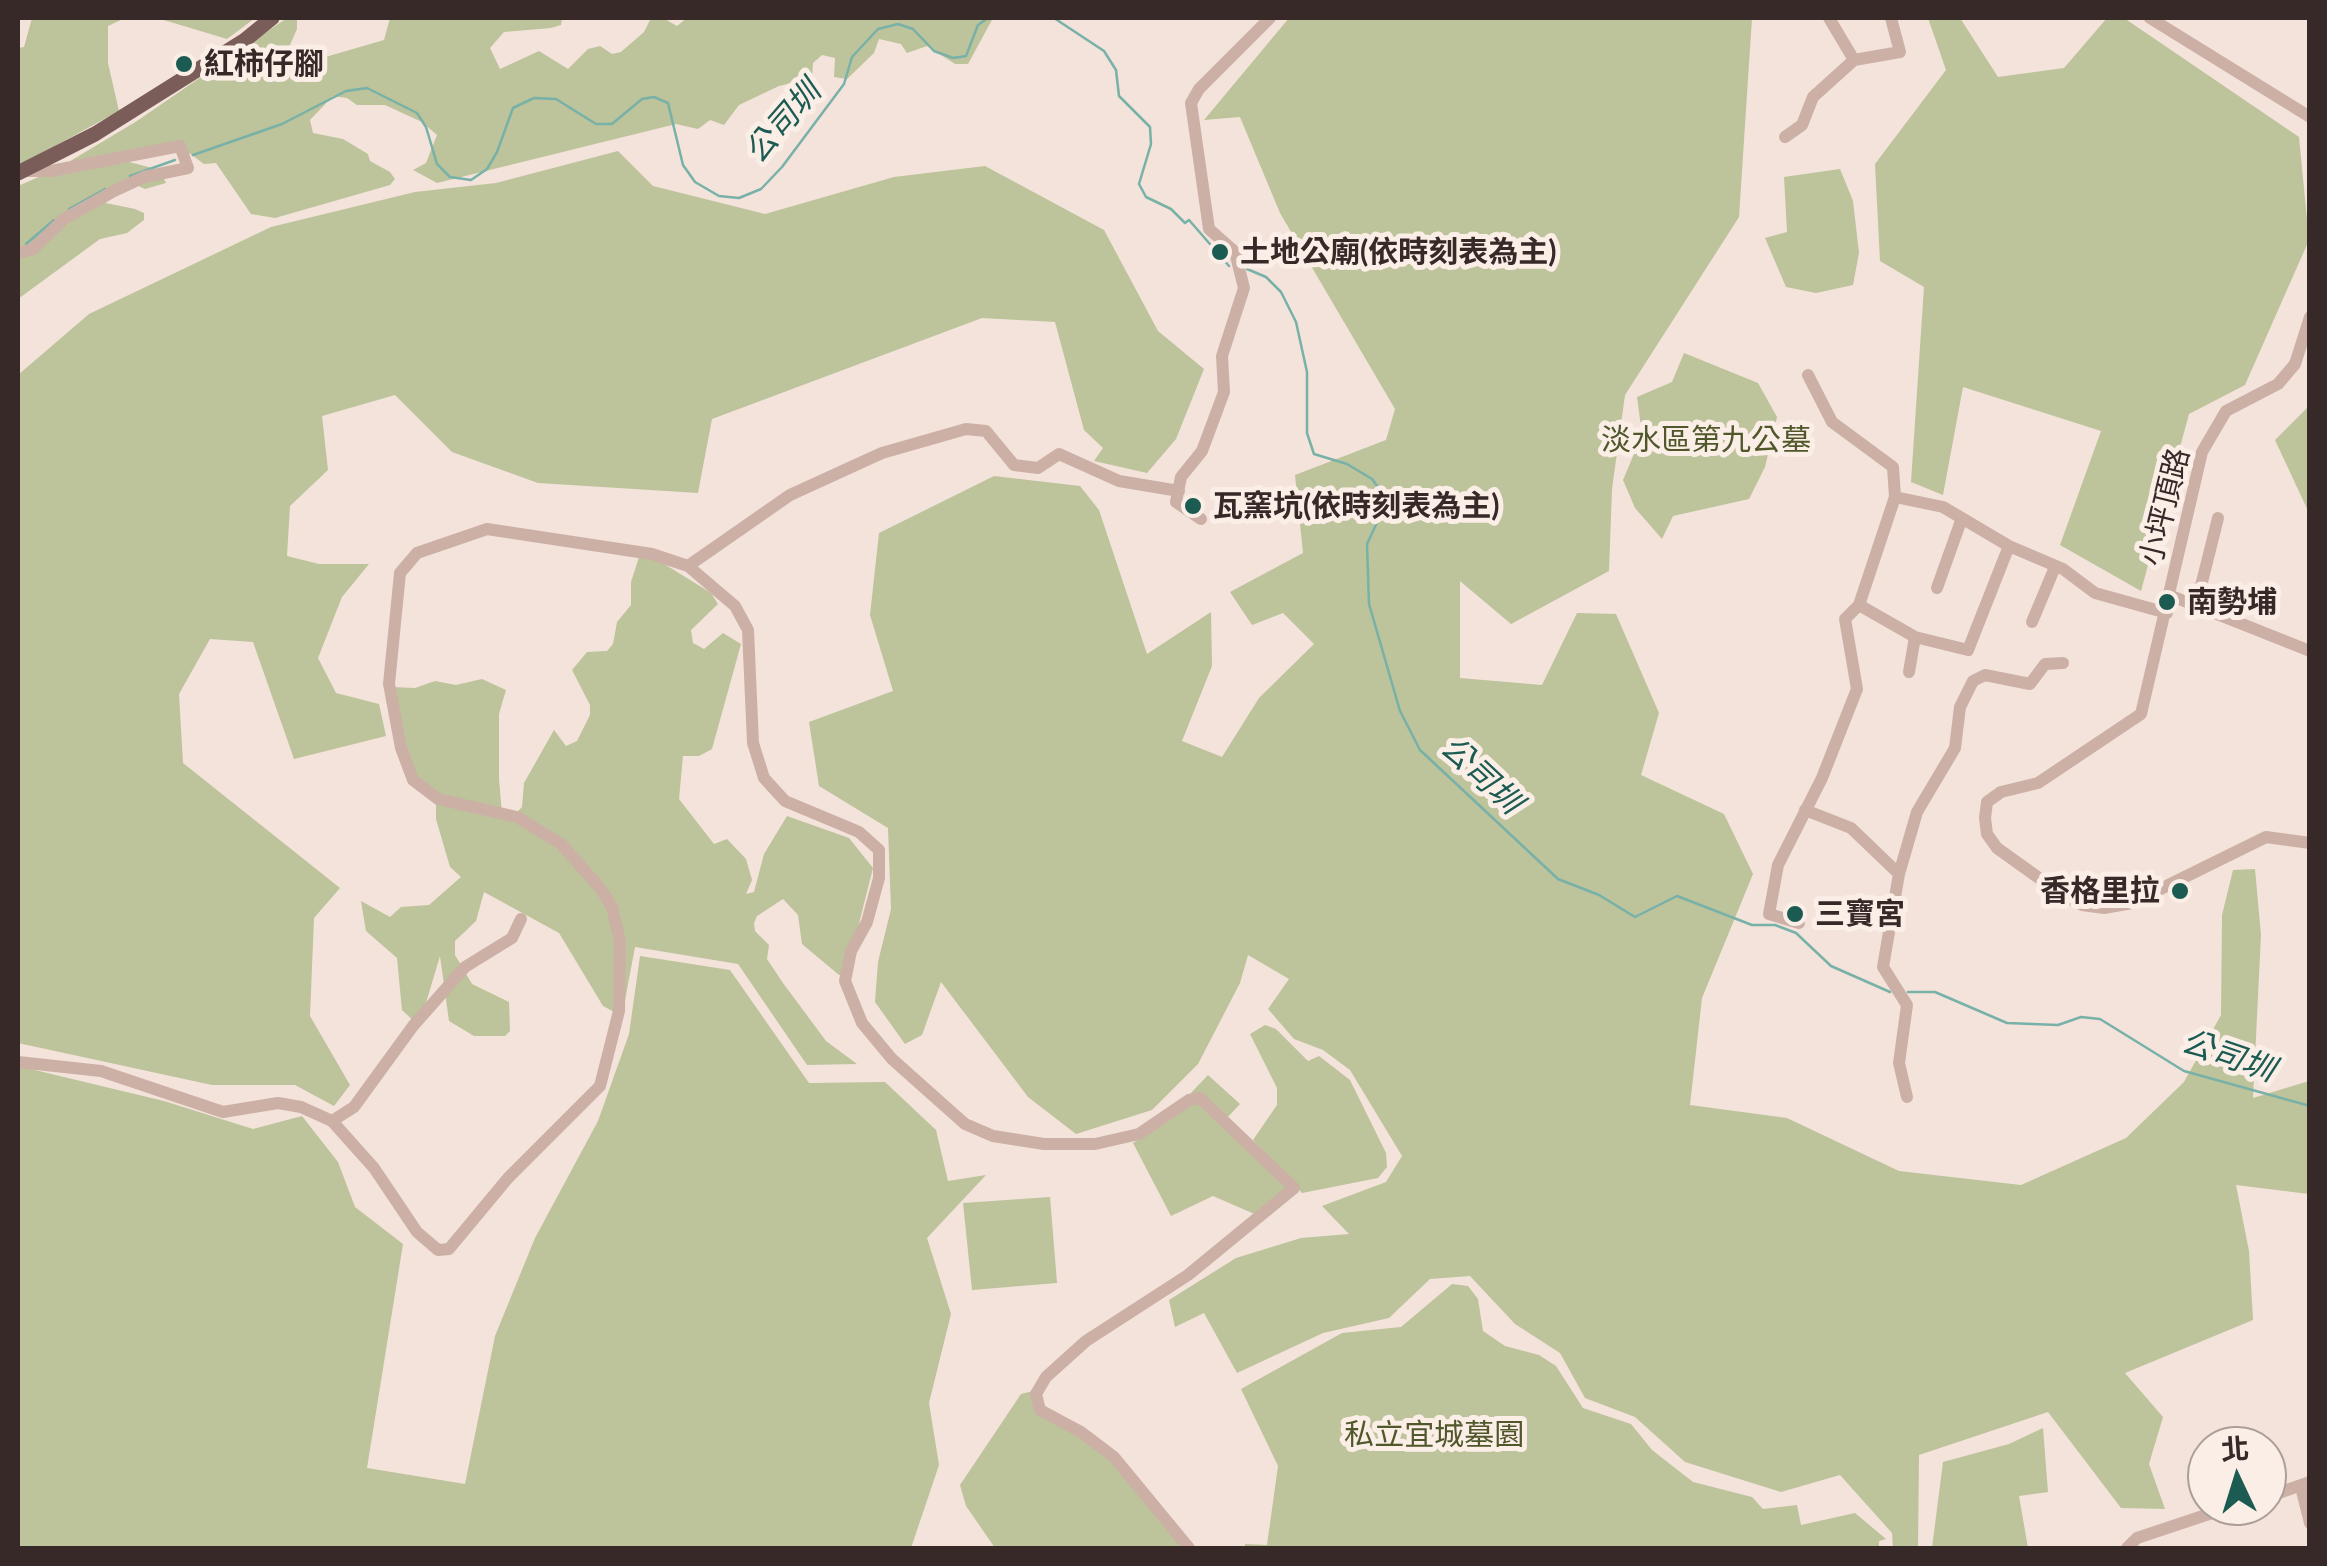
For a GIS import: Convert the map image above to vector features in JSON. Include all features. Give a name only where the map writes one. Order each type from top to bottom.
[{"type":"main road","points":[[19,172],[95,134],[244,40],[272,18]]},
{"type":"street","points":[[1201,519],[1176,502],[1181,476],[1202,451],[1224,392],[1222,356],[1244,288],[1235,252],[1208,230],[1191,103],[1270,18]]},
{"type":"street","points":[[1829,18],[1854,60]]},
{"type":"street","points":[[1785,137],[1802,125],[1813,96],[1854,60],[1900,52],[1891,18]]},
{"type":"street","points":[[2150,18],[2310,117]]},
{"type":"street","points":[[18,253],[33,249],[64,219],[144,177],[188,168],[180,146],[51,171],[19,172]]},
{"type":"street","name":"小坪頂路","points":[[2310,317],[2295,364],[2278,384],[2226,411],[2213,426],[2194,476],[2141,714],[2038,784],[2000,792],[1987,802],[1987,834],[1997,848],[2064,896],[2082,905],[2104,908],[2132,903],[2266,837],[2310,843]]},
{"type":"street","points":[[1799,922],[1769,914],[1778,866],[1857,690],[1845,619],[1859,605],[1895,497],[1894,467],[1832,422],[1808,375]]},
{"type":"street","points":[[688,566],[790,495],[882,453],[966,430],[986,431],[1014,465],[1038,468],[1059,454],[1119,482],[1179,490]]},
{"type":"street","points":[[1895,497],[1943,507],[2096,593],[2166,613]]},
{"type":"street","points":[[1937,588],[1962,518]]},
{"type":"street","points":[[2196,606],[2218,518]]},
{"type":"street","points":[[18,1062],[101,1071],[223,1112],[278,1102],[332,1120],[374,1168],[417,1232],[438,1250],[448,1249],[508,1178],[600,1086],[619,1010],[620,942],[612,907],[601,888],[561,844],[517,817],[438,799],[414,780],[400,748],[389,684],[400,572],[417,552],[487,529],[652,554],[688,566],[735,606],[748,630],[753,743],[764,778],[784,801],[859,832],[880,850],[879,878],[867,922],[851,951],[845,981],[862,1023],[892,1059],[965,1124],[994,1136],[1044,1144],[1094,1144],[1139,1134],[1189,1100],[1200,1098],[1294,1188],[1188,1275],[1086,1341],[1046,1377],[1036,1394],[1040,1410],[1081,1432],[1114,1457],[1189,1548]]},
{"type":"street","points":[[1859,605],[1915,637],[1968,650],[2008,546]]},
{"type":"street","points":[[2032,622],[2055,567]]},
{"type":"street","points":[[2170,595],[2310,651]]},
{"type":"street","points":[[1908,672],[1915,637]]},
{"type":"street","points":[[1907,1097],[1899,1063],[1907,1005],[1883,967],[1899,874],[1917,812],[1956,748],[1960,707],[1972,680],[1985,675],[2030,684],[2045,664],[2063,663]]},
{"type":"street","points":[[1805,810],[1851,828],[1899,874]]},
{"type":"street","points":[[332,1120],[354,1107],[413,1026],[465,967],[512,938],[521,919]]},
{"type":"street","points":[[2305,1485],[2310,1523]]},
{"type":"street","points":[[2127,1548],[2136,1538],[2187,1521]]},
{"type":"green space","points":[[32,18],[125,18],[108,26],[108,63],[119,111],[18,166],[18,48],[24,47]]},
{"type":"green space","points":[[157,18],[255,18],[227,39]]},
{"type":"green space","points":[[287,18],[297,18],[297,29],[282,63],[292,73],[322,58],[384,40],[390,18],[562,18],[561,25],[551,28],[504,32],[490,48],[500,69],[539,51],[568,69],[588,49],[600,46],[612,54],[621,52],[644,32],[651,18],[663,18],[677,26],[687,18],[993,18],[968,64],[955,64],[927,46],[907,53],[901,44],[879,39],[874,53],[847,79],[834,77],[835,58],[822,55],[813,63],[812,78],[779,86],[739,105],[724,125],[710,120],[698,129],[676,124],[437,183],[413,170],[426,163],[437,135],[422,122],[385,105],[357,105],[347,98],[333,96],[310,120],[313,133],[343,139],[368,154],[370,161],[395,179],[390,185],[275,218],[251,214],[216,163],[204,164],[189,153],[152,150],[129,162],[160,170],[166,183],[145,189],[132,183],[101,202],[135,209],[144,213],[144,220],[127,233],[100,239],[18,299],[18,186],[57,169],[137,121]]},
{"type":"green space","points":[[1289,18],[1752,18],[1739,217],[1625,395],[1612,489],[1609,571],[1511,624],[1460,581],[1460,678],[1542,685],[1577,613],[1616,614],[1659,713],[1641,775],[1724,814],[1753,874],[1702,998],[1690,1105],[1787,1118],[1899,1171],[2021,1185],[2126,1138],[2184,1082],[2221,1015],[2222,915],[2233,870],[2255,869],[2261,935],[2253,1098],[2309,1081],[2309,1194],[2236,1185],[2249,1251],[2253,1320],[2125,1373],[2163,1417],[2149,1464],[2165,1509],[2121,1508],[2048,1412],[1919,1455],[1918,1548],[1893,1548],[1892,1533],[1840,1475],[1781,1492],[1685,1462],[1635,1417],[1585,1398],[1560,1353],[1515,1324],[1470,1276],[1430,1279],[1389,1318],[1323,1333],[1237,1373],[1204,1313],[1175,1327],[1169,1300],[1236,1258],[1301,1238],[1349,1234],[1322,1206],[1386,1182],[1402,1156],[1350,1070],[1323,1050],[1294,1039],[1268,1009],[1289,979],[1248,955],[1240,983],[1198,1064],[1152,1110],[1076,1134],[1028,1097],[941,982],[922,1035],[905,1044],[875,1002],[878,962],[891,909],[888,828],[819,786],[809,722],[893,691],[870,615],[879,533],[994,476],[1080,486],[1099,510],[1147,654],[1211,612],[1212,666],[1182,741],[1222,757],[1259,698],[1314,644],[1283,613],[1252,625],[1230,592],[1303,553],[1295,475],[1386,440],[1395,409],[1280,213],[1240,117],[1204,120]]},
{"type":"green space","points":[[1928,18],[1960,18],[1998,77],[2064,68],[2107,18],[2124,18],[2299,137],[2309,240],[2245,385],[2189,414],[2141,591],[2060,545],[2101,431],[1963,387],[1943,495],[1911,482],[1924,287],[1880,261],[1875,164],[1946,70]]},
{"type":"green space","points":[[618,151],[653,186],[765,214],[894,177],[985,166],[1104,230],[1158,331],[1204,369],[1176,439],[1147,473],[1094,461],[1103,448],[1084,430],[1055,322],[982,318],[712,419],[698,493],[538,483],[452,452],[395,395],[322,416],[328,470],[290,506],[287,556],[319,564],[369,564],[342,597],[318,658],[336,693],[379,704],[386,736],[294,759],[253,642],[210,639],[179,694],[183,763],[340,888],[314,918],[310,1016],[350,1085],[334,1106],[295,1085],[212,1085],[18,1043],[18,375],[89,314],[271,227],[415,192],[496,183]]},
{"type":"green space","points":[[1840,169],[1853,201],[1859,253],[1853,285],[1816,293],[1786,287],[1765,238],[1787,232],[1784,177]]},
{"type":"green space","name":"淡水區第九公墓","points":[[1684,353],[1758,383],[1777,417],[1765,467],[1749,499],[1673,516],[1662,539],[1635,508],[1623,480],[1642,435],[1637,397],[1672,382]]},
{"type":"green space","points":[[2309,406],[2309,513],[2275,440]]},
{"type":"green space","points":[[640,554],[653,557],[711,593],[718,604],[691,630],[693,643],[704,649],[723,633],[741,644],[712,749],[699,756],[683,756],[679,799],[714,844],[727,839],[746,859],[752,880],[746,894],[754,892],[764,854],[787,816],[849,838],[873,868],[846,975],[839,975],[802,944],[798,915],[783,899],[757,916],[754,923],[755,931],[769,945],[767,959],[783,983],[826,1041],[857,1064],[807,1065],[738,964],[635,947],[622,1016],[603,1006],[559,933],[484,892],[476,921],[455,941],[455,955],[472,984],[509,1002],[510,1031],[505,1036],[474,1036],[449,1021],[440,956],[419,1026],[402,1010],[397,958],[366,931],[361,901],[390,917],[401,907],[429,905],[461,877],[450,867],[436,819],[436,797],[408,775],[392,687],[415,688],[435,681],[456,685],[482,679],[506,690],[499,714],[499,779],[502,814],[512,817],[522,807],[524,783],[554,730],[566,746],[577,741],[590,715],[590,705],[572,670],[587,652],[607,651],[613,644],[617,622],[631,605],[631,582]]},
{"type":"green space","points":[[640,956],[730,970],[809,1083],[885,1082],[936,1130],[948,1181],[986,1175],[927,1238],[951,1314],[929,1403],[939,1465],[911,1548],[18,1548],[18,1066],[164,1101],[253,1129],[302,1116],[338,1162],[355,1207],[403,1244],[367,1468],[465,1484],[495,1336],[535,1238],[598,1121],[629,1034]]},
{"type":"green space","points":[[1265,1025],[1276,1029],[1308,1061],[1319,1056],[1350,1080],[1386,1153],[1387,1167],[1378,1178],[1302,1193],[1253,1140],[1277,1105],[1277,1088],[1250,1034]]},
{"type":"green space","points":[[1208,1075],[1240,1104],[1226,1119],[1189,1095]]},
{"type":"green space","points":[[1198,1100],[1291,1189],[1259,1216],[1213,1196],[1171,1216],[1133,1143]]},
{"type":"green space","points":[[1050,1197],[1057,1283],[972,1290],[963,1203]]},
{"type":"green space","name":"私立宜城墓園","points":[[1452,1284],[1468,1286],[1478,1299],[1483,1331],[1505,1346],[1539,1355],[1556,1366],[1583,1408],[1631,1424],[1652,1450],[1693,1482],[1752,1497],[1763,1509],[1797,1505],[1801,1525],[1855,1513],[1886,1539],[1879,1541],[1879,1548],[1245,1548],[1245,1544],[1267,1545],[1278,1466],[1241,1389],[1342,1333],[1401,1327]]},
{"type":"green space","points":[[1033,1391],[1036,1406],[1111,1460],[1185,1548],[995,1548],[966,1506],[960,1485],[1021,1394]]},
{"type":"green space","points":[[2043,1428],[2048,1492],[2019,1496],[2028,1548],[1932,1548],[1943,1462],[2009,1444]]},
{"type":"waterway","name":"公司圳","points":[[193,155],[282,124],[346,91],[367,88],[417,113],[426,127],[437,164],[450,177],[471,180],[487,169],[497,152],[513,108],[534,98],[556,99],[596,124],[612,124],[642,99],[654,97],[668,103],[683,165],[695,182],[719,196],[739,198],[761,189],[782,167],[844,84],[852,57],[878,29],[898,24],[913,29],[934,51],[953,58],[966,56],[978,25],[988,18]]},
{"type":"waterway","name":"公司圳","points":[[1054,18],[1104,51],[1116,70],[1119,96],[1150,127],[1151,144],[1139,184],[1146,197],[1171,209],[1185,223],[1189,220],[1229,266]]},
{"type":"waterway","name":"公司圳","points":[[130,176],[175,160]]},
{"type":"waterway","name":"公司圳","points":[[69,209],[105,189]]},
{"type":"waterway","name":"公司圳","points":[[26,244],[54,220]]},
{"type":"waterway","name":"公司圳","points":[[1247,269],[1266,277],[1281,292],[1296,322],[1307,372],[1307,433],[1314,454],[1347,464],[1372,479],[1383,494],[1381,514],[1367,544],[1369,604],[1400,711],[1420,750],[1558,879],[1599,895],[1635,917],[1677,896],[1752,925],[1775,925],[1796,933],[1831,966],[1890,992]]},
{"type":"waterway","name":"公司圳","points":[[1908,992],[1935,992],[2007,1023],[2058,1025],[2081,1017],[2100,1019],[2184,1071],[2310,1106]]},
{"type":"place","name":"紅柿仔腳","points":[[184,64]]},
{"type":"place","name":"土地公廟(依時刻表為主)","points":[[1220,252]]},
{"type":"place","name":"瓦窯坑(依時刻表為主)","points":[[1193,506]]},
{"type":"place","name":"南勢埔","points":[[2167,602]]},
{"type":"place","name":"香格里拉","points":[[2180,891]]},
{"type":"place","name":"三寶宮","points":[[1795,914]]}]
